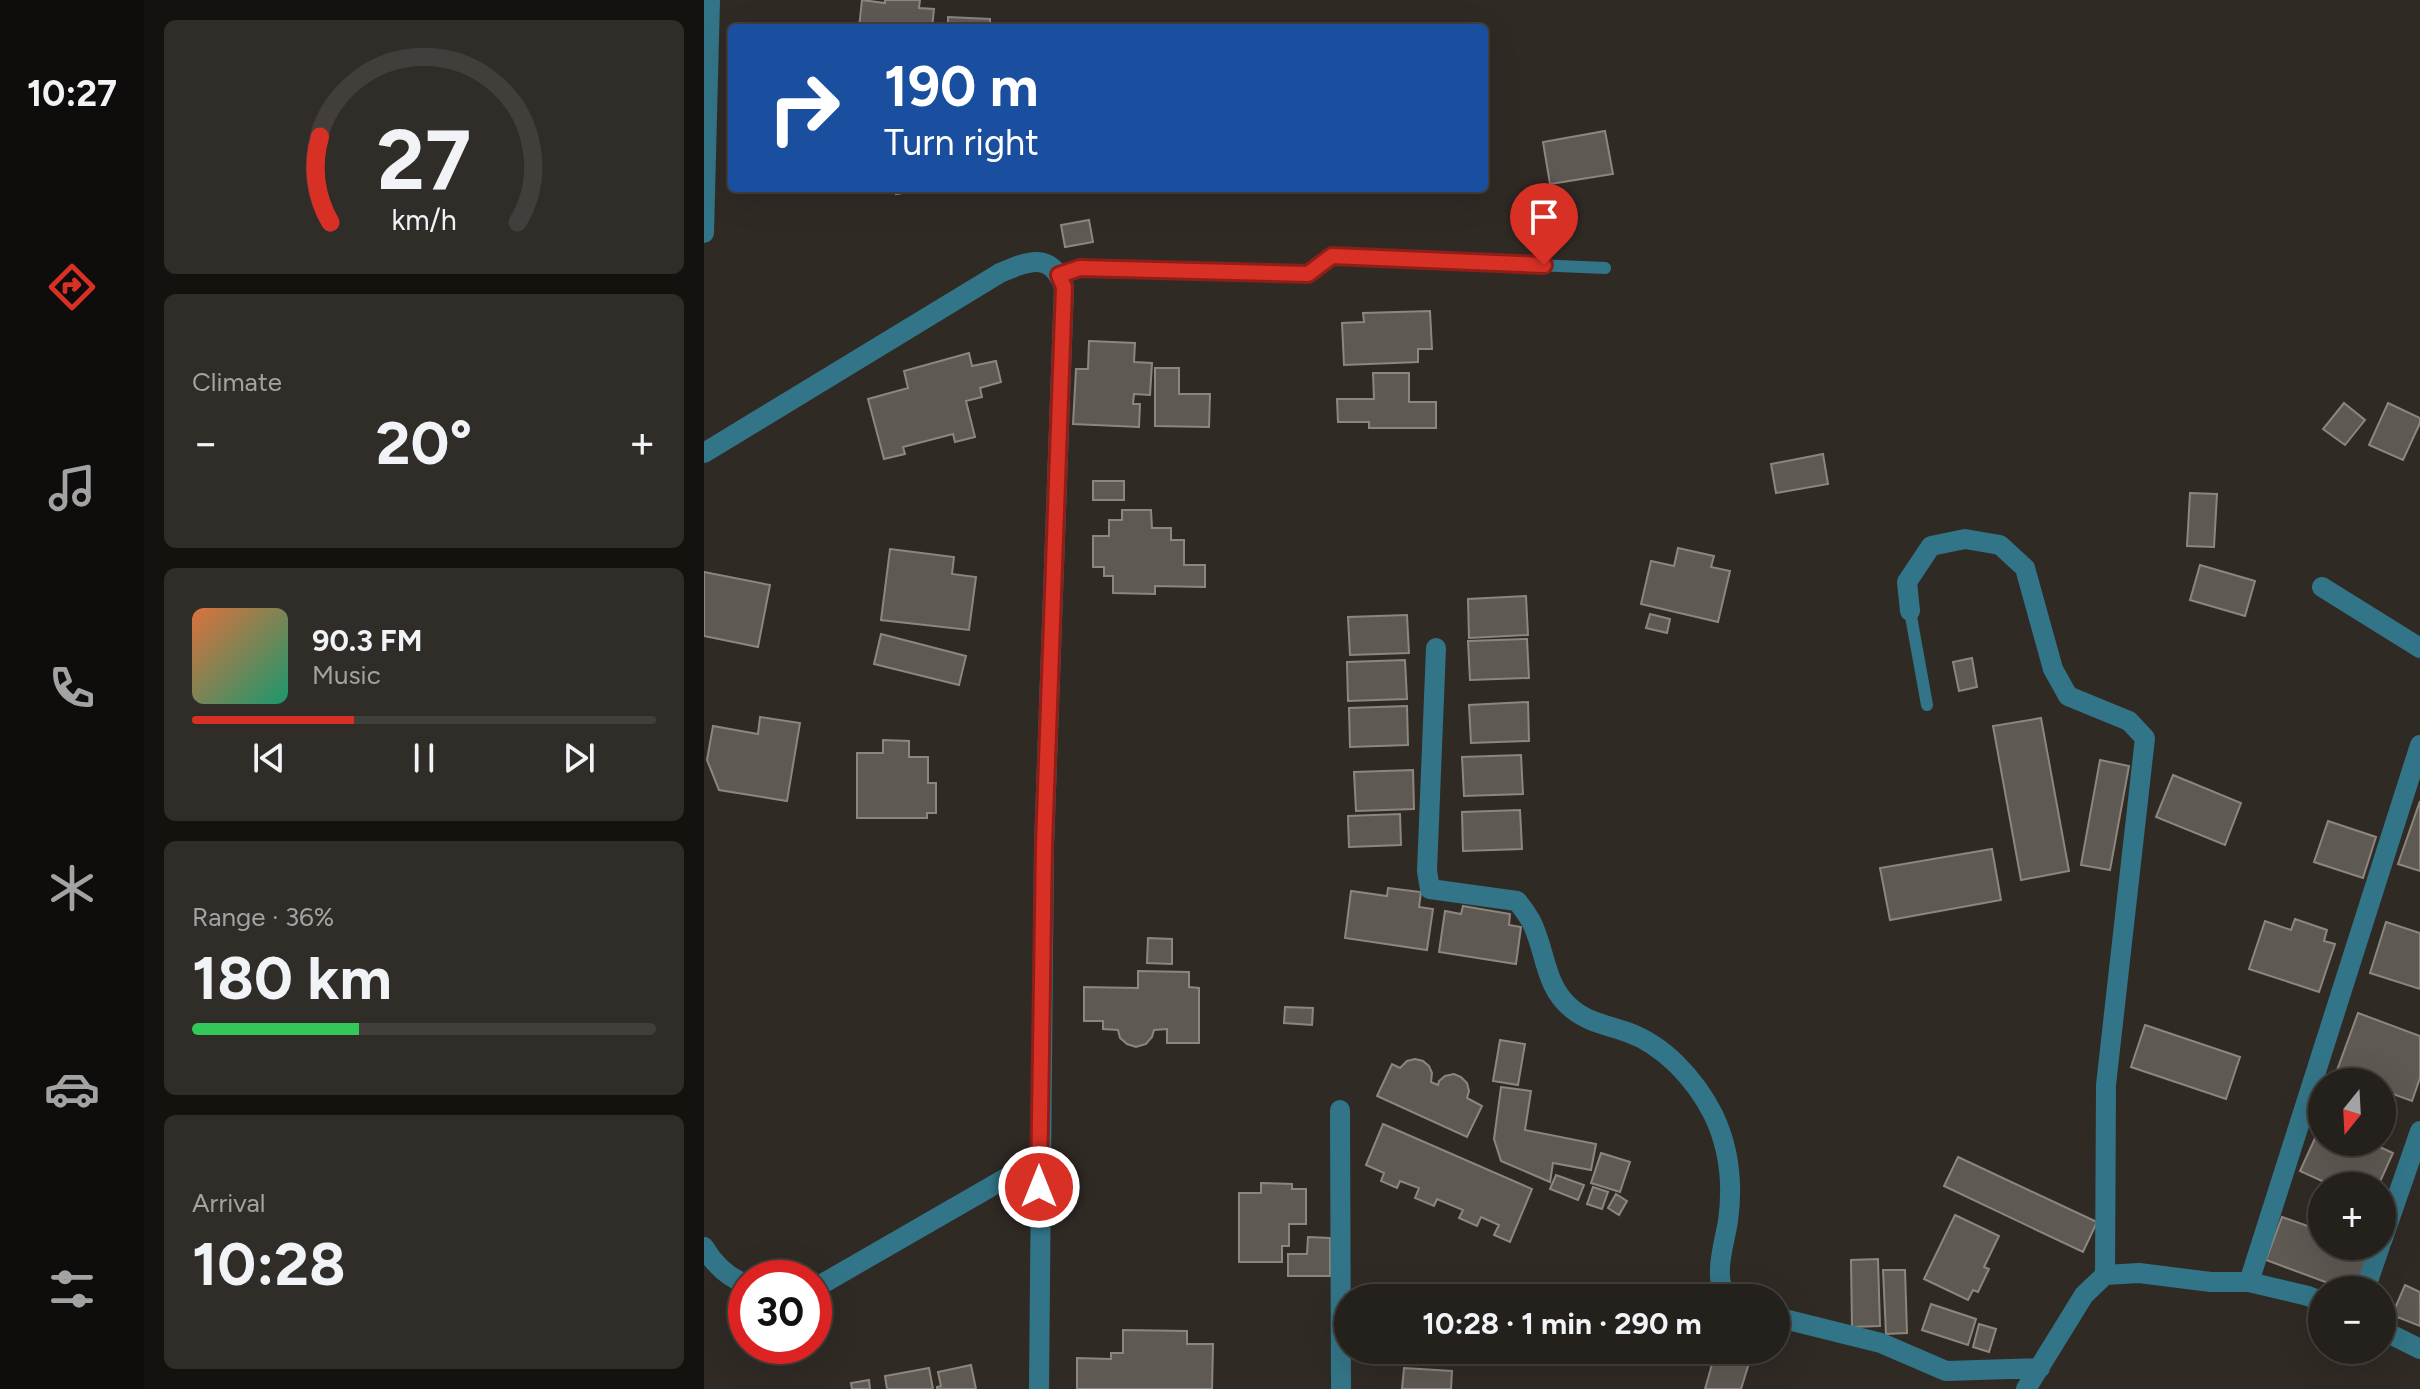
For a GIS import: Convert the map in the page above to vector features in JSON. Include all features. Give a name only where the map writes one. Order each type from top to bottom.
[{"type":"street","points":[[704,233],[710,0]]},
{"type":"street","points":[[704,453],[1000,273],[1033,260],[1049,265],[1059,275],[1064,287],[1044,845],[1039,1389]]},
{"type":"street","points":[[1910,611],[1907,582],[1931,546],[1965,539],[2000,545],[2025,568],[2053,669],[2068,696],[2129,721],[2145,738],[2106,1085],[2105,1275]]},
{"type":"street","points":[[2322,587],[2420,648]]},
{"type":"street","points":[[1436,648],[1427,871],[1430,889],[1517,901],[1532,922],[1552,984],[1570,1008],[1594,1023],[1629,1033],[1655,1045],[1680,1067],[1712,1114],[1728,1155],[1728,1219],[1721,1254],[1720,1284]]},
{"type":"street","points":[[2249,1282],[2420,745]]},
{"type":"street","points":[[1340,1110],[1341,1389]]},
{"type":"street","points":[[2396,1201],[2420,1131]]},
{"type":"street","points":[[832,1278],[1039,1159]]},
{"type":"street","points":[[704,1247],[713,1262],[728,1275]]},
{"type":"street","points":[[2026,1389],[2084,1295],[2105,1275],[2139,1273],[2211,1282],[2249,1282],[2308,1296]]},
{"type":"street","points":[[1790,1320],[1881,1343],[1948,1380],[2040,1368]]},
{"type":"street","points":[[2396,1337],[2420,1349]]},
{"type":"lane","points":[[1059,275],[1080,268],[1308,274],[1332,256],[1605,268]]},
{"type":"lane","points":[[1910,611],[1927,705]]},
{"type":"building","points":[[862,0],[885,3],[885,0],[920,0],[919,8],[934,9],[932,24],[859,24]]},
{"type":"building","points":[[948,17],[990,19],[990,24],[948,24]]},
{"type":"building","points":[[1605,131],[1613,174],[1550,184],[1543,142]]},
{"type":"building","points":[[1089,220],[1093,242],[1065,247],[1061,225]]},
{"type":"building","points":[[1430,311],[1432,349],[1418,349],[1418,362],[1344,365],[1342,323],[1364,322],[1363,313]]},
{"type":"building","points":[[1089,341],[1135,343],[1134,362],[1152,363],[1150,395],[1134,394],[1133,404],[1140,404],[1139,427],[1073,424],[1076,369],[1088,369]]},
{"type":"building","points":[[969,353],[972,366],[996,361],[1001,382],[980,388],[982,397],[966,401],[975,437],[955,442],[953,434],[903,447],[905,454],[884,459],[868,399],[908,388],[904,371]]},
{"type":"building","points":[[1155,368],[1179,368],[1179,394],[1210,394],[1209,427],[1155,426]]},
{"type":"building","points":[[1373,373],[1409,373],[1409,402],[1436,402],[1436,428],[1369,428],[1369,422],[1338,422],[1337,399],[1374,399]]},
{"type":"building","points":[[2344,403],[2365,420],[2345,445],[2323,429]]},
{"type":"building","points":[[2388,403],[2420,418],[2403,460],[2369,445]]},
{"type":"building","points":[[1823,454],[1828,484],[1776,493],[1771,464]]},
{"type":"building","points":[[1093,481],[1124,481],[1124,500],[1093,500]]},
{"type":"building","points":[[2190,493],[2217,494],[2214,547],[2187,546]]},
{"type":"building","points":[[1122,510],[1151,510],[1152,528],[1171,528],[1171,540],[1184,540],[1184,565],[1205,565],[1205,587],[1155,586],[1155,594],[1113,593],[1113,576],[1104,576],[1104,567],[1093,567],[1093,536],[1109,536],[1109,520],[1122,520]]},
{"type":"building","points":[[1678,548],[1714,556],[1711,567],[1730,571],[1718,622],[1641,604],[1651,561],[1674,566]]},
{"type":"building","points":[[890,549],[954,557],[952,574],[976,577],[969,630],[881,620]]},
{"type":"building","points":[[2200,565],[2255,581],[2245,616],[2190,600]]},
{"type":"building","points":[[704,572],[770,585],[758,647],[704,636]]},
{"type":"building","points":[[1526,596],[1528,635],[1469,638],[1468,599]]},
{"type":"building","points":[[1650,614],[1670,619],[1667,633],[1646,628]]},
{"type":"building","points":[[1407,615],[1409,653],[1350,655],[1348,617]]},
{"type":"building","points":[[881,634],[966,656],[959,685],[874,664]]},
{"type":"building","points":[[1527,639],[1529,678],[1470,680],[1468,641]]},
{"type":"building","points":[[1972,658],[1977,687],[1959,691],[1953,662]]},
{"type":"building","points":[[1405,660],[1407,699],[1348,701],[1347,662]]},
{"type":"building","points":[[1528,702],[1529,741],[1471,743],[1469,705]]},
{"type":"building","points":[[1407,706],[1408,745],[1350,747],[1349,708]]},
{"type":"building","points":[[760,717],[800,723],[787,801],[719,790],[707,760],[713,726],[758,734]]},
{"type":"building","points":[[2041,718],[2069,871],[2021,880],[1993,726]]},
{"type":"building","points":[[883,740],[909,741],[909,757],[928,757],[928,783],[936,783],[936,813],[927,813],[927,818],[857,818],[857,753],[883,753]]},
{"type":"building","points":[[1521,755],[1523,794],[1464,796],[1462,757]]},
{"type":"building","points":[[2100,760],[2129,766],[2110,870],[2081,865]]},
{"type":"building","points":[[1413,770],[1414,809],[1356,811],[1354,772]]},
{"type":"building","points":[[2173,775],[2241,803],[2225,845],[2156,817]]},
{"type":"building","points":[[2420,801],[2420,871],[2398,864]]},
{"type":"building","points":[[1520,810],[1522,849],[1463,851],[1462,812]]},
{"type":"building","points":[[1400,814],[1401,845],[1349,847],[1348,816]]},
{"type":"building","points":[[2328,821],[2376,837],[2363,878],[2314,862]]},
{"type":"building","points":[[1992,849],[2001,900],[1890,920],[1880,868]]},
{"type":"building","points":[[1388,888],[1421,892],[1419,907],[1433,909],[1427,950],[1345,938],[1351,891],[1387,896]]},
{"type":"building","points":[[1463,906],[1510,914],[1509,925],[1521,927],[1516,964],[1439,952],[1445,911],[1461,914]]},
{"type":"building","points":[[2295,919],[2327,930],[2324,941],[2335,944],[2319,992],[2249,969],[2265,921],[2291,930]]},
{"type":"building","points":[[2386,922],[2420,933],[2420,989],[2370,973]]},
{"type":"building","points":[[1148,938],[1172,939],[1172,964],[1147,963]]},
{"type":"building","points":[[1138,971],[1189,972],[1189,987],[1199,988],[1199,1043],[1167,1043],[1167,1029],[1154,1030],[1146,1044],[1136,1047],[1120,1038],[1118,1030],[1103,1029],[1103,1021],[1084,1021],[1084,987],[1138,988]]},
{"type":"building","points":[[1285,1007],[1313,1008],[1312,1025],[1284,1023]]},
{"type":"building","points":[[2358,1013],[2420,1036],[2420,1078],[2412,1101],[2396,1095],[2396,1068],[2338,1068]]},
{"type":"building","points":[[2145,1025],[2240,1057],[2226,1099],[2131,1067]]},
{"type":"building","points":[[1500,1040],[1525,1044],[1518,1085],[1493,1081]]},
{"type":"building","points":[[1415,1059],[1429,1066],[1431,1082],[1438,1085],[1445,1076],[1454,1074],[1467,1083],[1467,1098],[1482,1106],[1467,1137],[1377,1096],[1392,1064],[1400,1068],[1407,1061]]},
{"type":"building","points":[[1501,1087],[1531,1091],[1525,1130],[1596,1144],[1591,1170],[1553,1163],[1550,1182],[1501,1161],[1494,1139]]},
{"type":"building","points":[[1383,1124],[1532,1189],[1510,1242],[1494,1235],[1499,1225],[1481,1217],[1477,1226],[1459,1218],[1463,1210],[1437,1199],[1434,1206],[1415,1198],[1419,1188],[1400,1181],[1397,1188],[1381,1181],[1384,1173],[1366,1165]]},
{"type":"building","points":[[1601,1153],[1630,1162],[1620,1192],[1591,1183]]},
{"type":"building","points":[[2308,1154],[2308,1156],[2392,1156],[2384,1172],[2308,1172],[2308,1175],[2300,1171]]},
{"type":"building","points":[[1958,1157],[2097,1222],[2083,1252],[1944,1186]]},
{"type":"building","points":[[1556,1175],[1584,1185],[1578,1200],[1550,1189]]},
{"type":"building","points":[[1261,1183],[1292,1184],[1292,1189],[1306,1189],[1306,1224],[1289,1224],[1289,1246],[1282,1246],[1282,1262],[1239,1262],[1239,1193],[1261,1193]]},
{"type":"building","points":[[1593,1187],[1608,1192],[1602,1209],[1587,1204]]},
{"type":"building","points":[[1616,1194],[1627,1201],[1619,1215],[1608,1208]]},
{"type":"building","points":[[1955,1215],[1999,1236],[1984,1267],[1989,1269],[1978,1292],[1973,1290],[1968,1300],[1924,1279]]},
{"type":"building","points":[[2282,1217],[2308,1226],[2308,1260],[2368,1260],[2362,1276],[2309,1276],[2266,1260]]},
{"type":"building","points":[[1308,1237],[1330,1238],[1330,1276],[1288,1276],[1288,1254],[1307,1254]]},
{"type":"building","points":[[1878,1259],[1880,1326],[1852,1327],[1851,1260]]},
{"type":"building","points":[[1883,1270],[1905,1270],[1907,1333],[1886,1334]]},
{"type":"building","points":[[2405,1285],[2420,1292],[2420,1326],[2396,1317],[2396,1306]]},
{"type":"building","points":[[1931,1304],[1976,1319],[1968,1345],[1922,1330]]},
{"type":"building","points":[[1979,1324],[1996,1329],[1989,1352],[1973,1347]]},
{"type":"building","points":[[1123,1330],[1187,1331],[1187,1344],[1213,1344],[1212,1389],[1077,1389],[1077,1358],[1111,1359],[1111,1353],[1123,1353]]},
{"type":"building","points":[[1712,1364],[1749,1364],[1741,1389],[1705,1389]]},
{"type":"building","points":[[971,1365],[976,1389],[937,1389],[941,1386],[938,1372]]},
{"type":"building","points":[[929,1368],[933,1389],[887,1389],[885,1376]]},
{"type":"building","points":[[1404,1368],[1452,1371],[1451,1389],[1402,1389]]},
{"type":"building","points":[[869,1380],[870,1389],[852,1389],[851,1383]]},
{"type":"route","points":[[1039,1187],[1044,845],[1064,287],[1059,275],[1080,268],[1308,274],[1332,256],[1544,265]]}]
